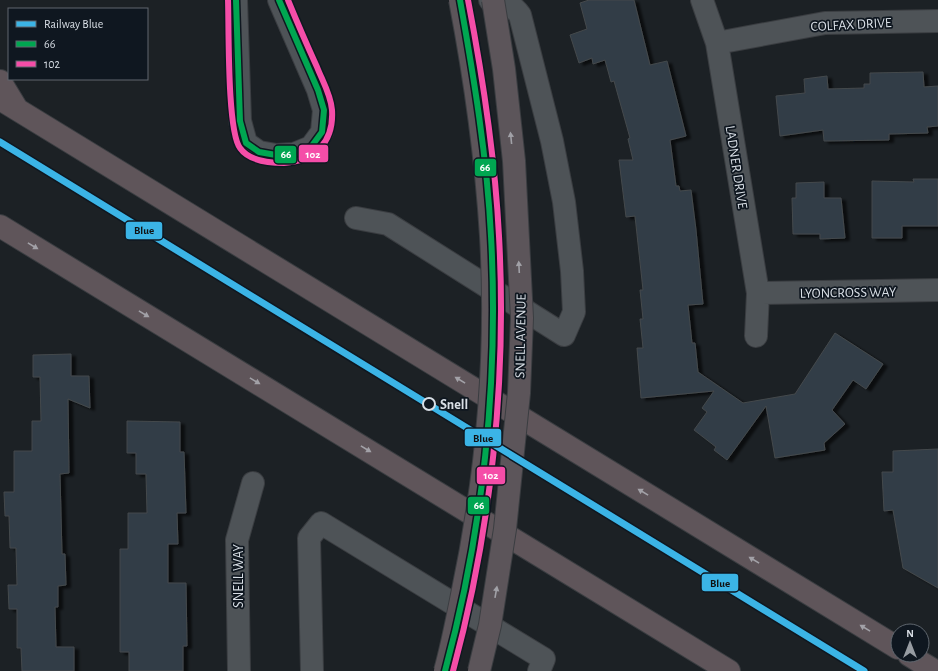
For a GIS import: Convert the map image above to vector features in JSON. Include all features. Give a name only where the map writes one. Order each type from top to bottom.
[{"type":"highway","points":[[0,81],[8,104],[890,643]]},
{"type":"highway","points":[[0,226],[729,671]]},
{"type":"highway","points":[[922,663],[936,671]]},
{"type":"main road","name":"SNELL AVENUE","points":[[445,671],[470,556],[481,488],[487,428],[493,318],[491,236],[483,149],[473,69],[460,0]]},
{"type":"main road","name":"SNELL AVENUE","points":[[479,671],[490,625],[506,529],[519,393],[522,318],[514,161],[504,69],[492,0]]},
{"type":"street","points":[[236,0],[240,121],[246,143],[259,152],[294,154],[311,148],[322,132],[324,110],[318,90],[279,0]]},
{"type":"street","points":[[356,218],[388,224],[564,335],[574,312],[572,271],[564,202],[552,142],[520,15],[512,5],[492,0]]},
{"type":"street","name":"LADNER DRIVE","points":[[702,0],[717,43],[758,293],[756,336]]},
{"type":"street","name":"COLFAX DRIVE","points":[[717,43],[825,23],[938,21]]},
{"type":"street","name":"LYONCROSS WAY","points":[[758,293],[938,290]]},
{"type":"street","name":"SNELL WAY","points":[[239,671],[237,540],[253,483]]},
{"type":"street","points":[[312,671],[309,538],[321,523],[544,659],[539,671]]},
{"type":"building","points":[[589,0],[634,0],[650,65],[667,61],[686,136],[670,140],[676,186],[679,186],[680,191],[691,190],[696,230],[703,304],[688,305],[692,343],[695,343],[698,372],[743,403],[795,394],[835,333],[883,364],[866,389],[853,380],[832,410],[845,424],[824,443],[825,450],[775,458],[766,406],[727,460],[714,450],[716,447],[694,430],[707,412],[702,408],[714,391],[641,398],[637,348],[643,348],[640,319],[643,319],[640,290],[643,290],[635,216],[626,217],[619,160],[633,160],[628,139],[630,138],[614,81],[611,82],[605,60],[593,64],[592,58],[579,63],[570,35],[587,29],[580,3]]},
{"type":"building","points":[[923,72],[924,87],[938,86],[938,126],[927,127],[928,133],[889,134],[889,140],[824,141],[823,130],[780,136],[776,96],[805,93],[804,79],[827,76],[828,89],[864,88],[864,84],[870,84],[870,73]]},
{"type":"building","points":[[913,179],[938,179],[938,226],[902,226],[902,238],[872,238],[872,181],[914,182]]},
{"type":"building","points":[[824,182],[824,198],[841,198],[845,238],[820,239],[820,234],[793,234],[792,198],[796,198],[796,183]]},
{"type":"building","points":[[71,354],[71,376],[89,376],[90,408],[68,399],[69,473],[60,474],[62,554],[65,554],[66,585],[58,586],[58,607],[55,607],[56,647],[74,647],[74,671],[22,671],[21,648],[17,648],[17,609],[9,609],[8,585],[17,585],[16,548],[10,548],[9,516],[5,516],[4,492],[14,492],[14,451],[32,451],[32,421],[41,421],[40,377],[33,377],[33,355]]},
{"type":"building","points":[[127,421],[180,422],[180,452],[184,452],[186,513],[177,513],[178,544],[168,544],[168,583],[186,583],[187,646],[183,646],[183,671],[129,671],[129,652],[120,652],[120,549],[128,549],[128,513],[147,513],[146,474],[136,474],[136,453],[127,453]]},
{"type":"building","points":[[938,449],[938,588],[903,568],[893,510],[884,511],[882,472],[893,472],[893,451]]},
{"type":"rail line","name":"Blue","points":[[0,142],[864,671]]},
{"type":"transit line","name":"102","points":[[228,0],[231,101],[236,138],[240,148],[249,156],[266,162],[284,163],[305,158],[320,148],[330,132],[332,121],[332,110],[328,93],[288,0]]},
{"type":"transit line","name":"66","points":[[236,0],[240,121],[246,143],[259,152],[276,155],[294,154],[311,147],[322,132],[324,110],[318,90],[279,0]]},
{"type":"transit line","name":"66","points":[[445,671],[458,618],[478,510],[485,455],[493,345],[493,291],[489,206],[475,88],[460,0]]},
{"type":"transit line","name":"102","points":[[453,671],[466,618],[486,510],[493,455],[501,345],[501,291],[495,177],[479,59],[468,0]]},
{"type":"place","name":"Snell","points":[[429,404]]}]
